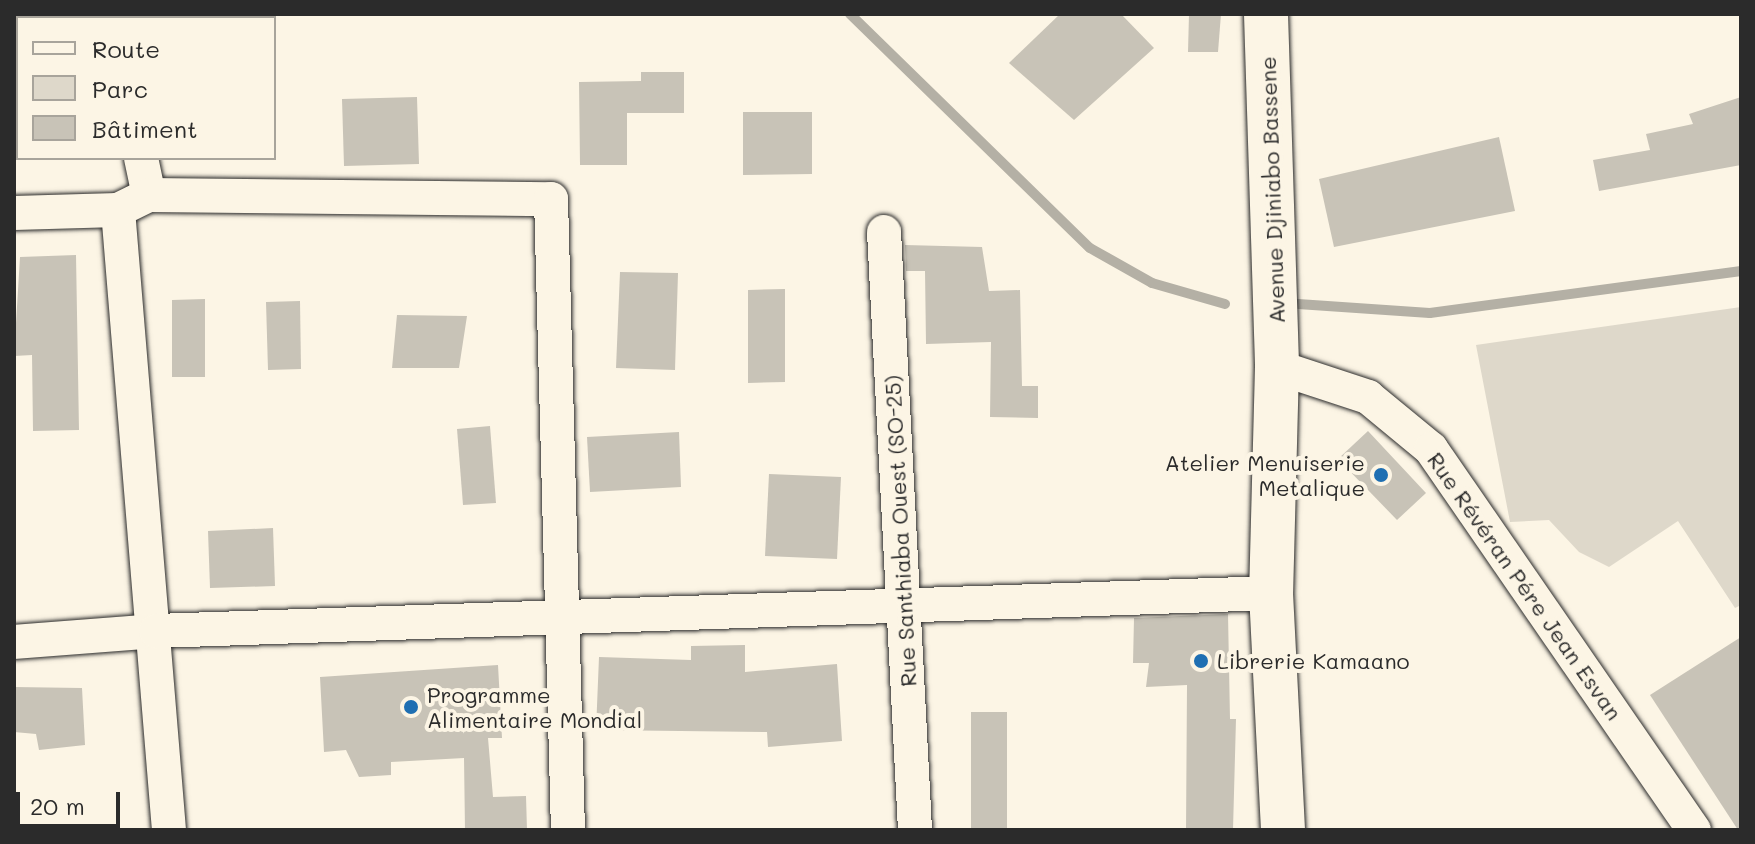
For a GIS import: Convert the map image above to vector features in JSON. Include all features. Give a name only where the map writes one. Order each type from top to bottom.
[{"type":"main road","name":"Avenue Djiniabo Bassene","points":[[1266,14],[1277,367],[1271,593],[1283,830]]},
{"type":"street","points":[[141,160],[149,195]]},
{"type":"street","points":[[14,213],[118,210],[149,195],[551,199],[568,830]]},
{"type":"street","points":[[118,210],[156,631],[169,830]]},
{"type":"street","name":"Rue Santhiaba Ouest (SO-25)","points":[[884,232],[915,830]]},
{"type":"street","name":"Rue Révéran Pére Jean Esvan","points":[[1277,367],[1368,397],[1431,449],[1694,830]]},
{"type":"street","points":[[14,642],[156,631],[563,622],[902,602],[1271,593]]},
{"type":"green space","points":[[1741,307],[1741,605],[1735,608],[1678,521],[1609,567],[1579,552],[1549,520],[1510,522],[1476,345]]},
{"type":"building","points":[[1060,14],[1121,14],[1154,48],[1074,120],[1009,63]]},
{"type":"building","points":[[1189,14],[1221,14],[1218,52],[1188,52]]},
{"type":"building","points":[[641,72],[684,72],[684,113],[627,113],[627,165],[580,165],[579,82],[641,81]]},
{"type":"building","points":[[417,97],[419,164],[344,166],[342,99]]},
{"type":"building","points":[[1741,97],[1741,165],[1599,191],[1593,160],[1650,150],[1646,134],[1693,124],[1689,114]]},
{"type":"building","points":[[743,112],[812,112],[812,174],[743,175]]},
{"type":"building","points":[[1499,137],[1515,211],[1334,247],[1319,179]]},
{"type":"building","points":[[905,245],[982,247],[989,291],[1020,290],[1022,386],[1038,386],[1038,418],[990,417],[991,342],[926,344],[925,271],[906,271]]},
{"type":"building","points":[[76,255],[79,430],[33,431],[32,355],[14,356],[20,257]]},
{"type":"building","points":[[620,272],[678,273],[675,370],[616,368]]},
{"type":"building","points":[[785,289],[785,382],[748,383],[748,290]]},
{"type":"building","points":[[205,299],[205,377],[172,377],[172,300]]},
{"type":"building","points":[[300,301],[301,369],[268,370],[266,302]]},
{"type":"building","points":[[397,315],[467,316],[459,368],[392,368]]},
{"type":"building","points":[[490,426],[496,503],[463,505],[457,429]]},
{"type":"building","name":"Atelier Menuiserie Metalique","points":[[1368,431],[1426,493],[1397,520],[1338,459]]},
{"type":"building","points":[[679,432],[681,487],[590,492],[587,437]]},
{"type":"building","points":[[769,474],[841,477],[837,559],[765,556]]},
{"type":"building","points":[[273,528],[275,586],[210,588],[208,531]]},
{"type":"building","points":[[1228,614],[1230,719],[1236,719],[1233,830],[1186,830],[1187,685],[1146,687],[1149,663],[1133,663],[1134,618]]},
{"type":"building","points":[[1741,637],[1741,830],[1738,830],[1650,695]]},
{"type":"building","points":[[745,645],[745,672],[837,664],[842,741],[768,747],[767,732],[596,730],[599,657],[691,660],[691,646]]},
{"type":"building","name":"Programme Alimentaire Mondial","points":[[498,665],[502,738],[488,738],[493,797],[526,796],[527,830],[465,830],[464,758],[391,762],[391,775],[359,777],[346,750],[324,752],[320,677]]},
{"type":"building","points":[[14,687],[82,688],[85,745],[39,750],[36,734],[14,732]]},
{"type":"building","points":[[971,712],[1007,712],[1007,830],[971,830]]},
{"type":"waterway","points":[[850,14],[1090,248],[1152,283],[1225,304]]},
{"type":"waterway","points":[[1298,304],[1430,313],[1741,271]]},
{"type":"place","name":"Atelier Menuiserie Metalique","points":[[1381,475]]},
{"type":"place","name":"Librerie Kamaano","points":[[1201,661]]},
{"type":"place","name":"Programme Alimentaire Mondial","points":[[411,707]]}]
